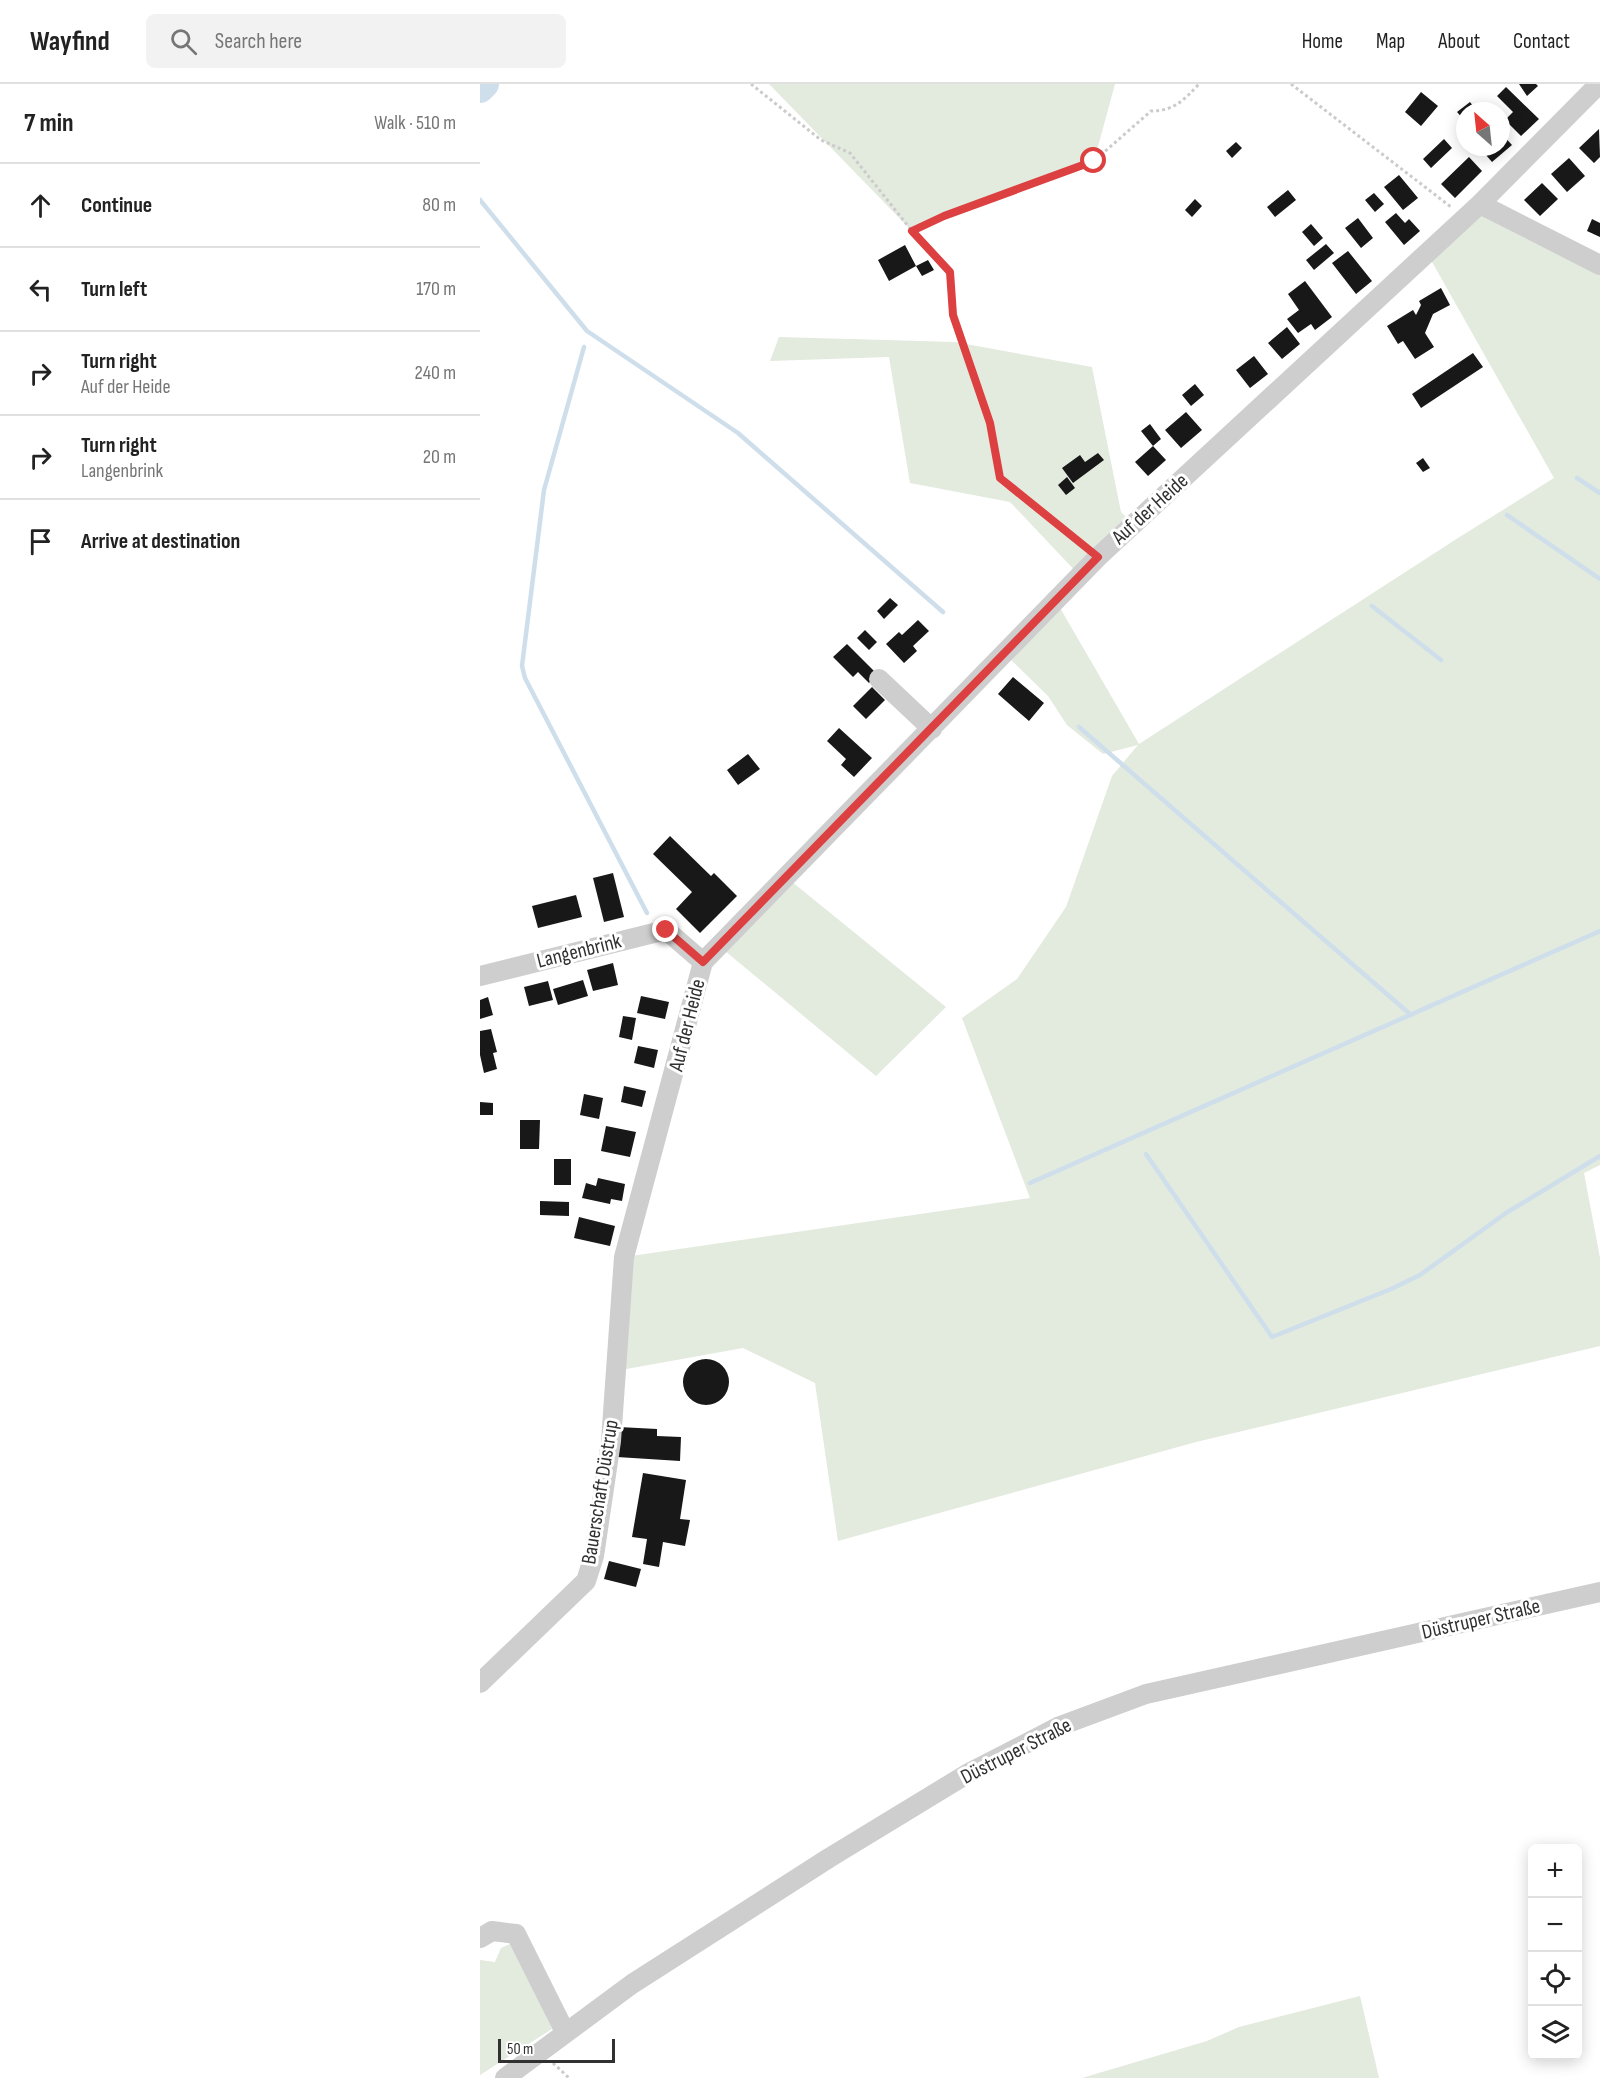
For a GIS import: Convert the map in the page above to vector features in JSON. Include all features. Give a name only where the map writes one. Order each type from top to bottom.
[{"type":"street","name":"Auf der Heide","points":[[624,1257],[703,962],[1098,557],[1480,204],[1599,84]]},
{"type":"street","points":[[1480,204],[1600,265]]},
{"type":"street","points":[[879,679],[932,729]]},
{"type":"street","name":"Langenbrink","points":[[480,976],[666,930],[703,962]]},
{"type":"street","name":"Bauerschaft Düstrup","points":[[480,1683],[586,1581],[591,1564],[611,1441],[624,1257]]},
{"type":"street","name":"Düstruper Straße","points":[[505,2078],[632,1983],[829,1858],[967,1774],[1060,1726],[1146,1694],[1600,1592]]},
{"type":"street","points":[[480,1938],[492,1931],[516,1934],[565,2032]]},
{"type":"path","points":[[751,84],[821,140],[850,153],[912,231],[950,272],[953,315],[990,423],[1000,478],[1098,557]]},
{"type":"path","points":[[912,231],[944,216],[1094,161],[1151,111],[1163,111],[1178,106],[1199,84]]},
{"type":"path","points":[[1291,84],[1465,218]]},
{"type":"shaded area","points":[[769,84],[1115,84],[1094,161],[944,216],[912,231]]},
{"type":"shaded area","points":[[1480,204],[1600,265],[1600,1165],[1584,1173],[1600,1258],[1600,1346],[1196,1442],[838,1541],[815,1383],[743,1348],[615,1371],[624,1257],[1030,1198],[962,1018],[1017,979],[1066,907],[1112,776],[1138,745],[1103,754],[1067,725],[1048,696],[1005,654],[1056,601],[1139,744],[1554,478],[1427,253]]},
{"type":"shaded area","points":[[779,337],[955,342],[1092,367],[1121,512],[1134,525],[1080,576],[1010,502],[910,483],[889,357],[770,361]]},
{"type":"shaded area","points":[[786,877],[946,1007],[876,1076],[719,946]]},
{"type":"shaded area","points":[[512,1943],[552,2029],[480,2075],[480,1960],[495,1962],[501,1948]]},
{"type":"shaded area","points":[[1360,1996],[1379,2078],[1082,2078],[1207,2041],[1239,2027]]},
{"type":"building","points":[[1519,84],[1536,84],[1538,86],[1527,96]]},
{"type":"building","points":[[1506,87],[1539,119],[1521,136],[1510,125],[1510,115],[1513,112],[1510,109],[1510,102],[1503,102],[1497,96]]},
{"type":"building","points":[[1421,92],[1438,106],[1421,126],[1405,112]]},
{"type":"building","points":[[1599,129],[1600,157],[1594,163],[1579,148]]},
{"type":"building","points":[[1444,139],[1452,148],[1431,168],[1423,159]]},
{"type":"building","points":[[1236,142],[1242,148],[1232,158],[1226,151]]},
{"type":"building","points":[[1487,156],[1499,156],[1492,162]]},
{"type":"building","points":[[1469,157],[1482,171],[1455,198],[1441,184]]},
{"type":"building","points":[[1569,158],[1585,176],[1567,192],[1551,174]]},
{"type":"building","points":[[1399,175],[1418,198],[1403,210],[1384,187]]},
{"type":"building","points":[[1542,183],[1558,199],[1540,216],[1524,200]]},
{"type":"building","points":[[1288,190],[1296,200],[1275,217],[1267,207]]},
{"type":"building","points":[[1374,193],[1384,204],[1375,212],[1365,200]]},
{"type":"building","points":[[1195,199],[1202,206],[1192,217],[1185,210]]},
{"type":"building","points":[[1396,213],[1405,223],[1409,219],[1420,231],[1404,245],[1385,222]]},
{"type":"building","points":[[1358,218],[1373,238],[1361,248],[1345,228]]},
{"type":"building","points":[[1592,219],[1600,223],[1600,237],[1587,231]]},
{"type":"building","points":[[1311,224],[1323,238],[1314,246],[1302,232]]},
{"type":"building","points":[[1326,244],[1334,253],[1314,270],[1306,260]]},
{"type":"building","points":[[905,245],[916,266],[889,281],[878,260]]},
{"type":"building","points":[[1348,251],[1372,281],[1356,294],[1332,263]]},
{"type":"building","points":[[928,260],[934,270],[922,276],[916,266]]},
{"type":"building","points":[[1305,281],[1332,317],[1315,330],[1311,324],[1298,333],[1287,319],[1299,310],[1288,294]]},
{"type":"building","points":[[1441,288],[1450,305],[1433,314],[1425,333],[1434,347],[1415,359],[1403,341],[1398,344],[1387,326],[1413,310],[1416,315],[1421,305],[1419,301]]},
{"type":"building","points":[[1287,327],[1300,344],[1282,359],[1268,343]]},
{"type":"building","points":[[1473,353],[1483,367],[1421,408],[1412,394]]},
{"type":"building","points":[[1254,356],[1268,374],[1250,388],[1236,370]]},
{"type":"building","points":[[1195,384],[1204,395],[1191,406],[1182,395]]},
{"type":"building","points":[[1186,412],[1202,430],[1181,448],[1165,430]]},
{"type":"building","points":[[1150,424],[1161,439],[1153,446],[1141,431]]},
{"type":"building","points":[[1153,446],[1166,460],[1148,476],[1135,462]]},
{"type":"building","points":[[1098,453],[1104,460],[1073,483],[1062,468],[1080,455],[1085,462]]},
{"type":"building","points":[[1423,458],[1430,468],[1423,472],[1416,463]]},
{"type":"building","points":[[1067,477],[1075,488],[1066,495],[1058,485]]},
{"type":"building","points":[[890,598],[898,605],[884,619],[877,611]]},
{"type":"building","points":[[918,620],[929,631],[913,646],[917,651],[904,663],[886,644],[899,632],[902,635]]},
{"type":"building","points":[[865,630],[877,642],[869,650],[857,638]]},
{"type":"building","points":[[847,644],[878,675],[869,683],[858,672],[853,677],[833,657]]},
{"type":"building","points":[[1013,677],[1044,703],[1029,721],[998,694]]},
{"type":"building","points":[[872,687],[885,700],[866,719],[853,706]]},
{"type":"building","points":[[839,728],[872,758],[854,777],[841,765],[846,759],[827,741]]},
{"type":"building","points":[[748,754],[760,769],[738,785],[727,770]]},
{"type":"building","points":[[670,836],[711,876],[714,873],[737,896],[700,933],[676,909],[692,892],[653,854]]},
{"type":"building","points":[[613,873],[624,917],[604,922],[593,878]]},
{"type":"building","points":[[576,895],[582,917],[538,928],[532,906]]},
{"type":"building","points":[[613,963],[618,985],[593,991],[587,970]]},
{"type":"building","points":[[583,980],[588,996],[558,1005],[553,989]]},
{"type":"building","points":[[548,981],[553,1000],[529,1006],[524,987]]},
{"type":"building","points":[[641,996],[669,1002],[665,1019],[637,1013]]},
{"type":"building","points":[[488,997],[493,1015],[480,1019],[480,1000]]},
{"type":"building","points":[[623,1016],[636,1018],[632,1040],[619,1037]]},
{"type":"building","points":[[491,1029],[497,1052],[493,1053],[497,1069],[484,1073],[480,1055],[480,1031]]},
{"type":"building","points":[[638,1046],[658,1050],[654,1068],[634,1063]]},
{"type":"building","points":[[624,1086],[646,1091],[642,1107],[621,1102]]},
{"type":"building","points":[[584,1094],[603,1098],[599,1119],[580,1115]]},
{"type":"building","points":[[480,1102],[493,1103],[493,1115],[480,1115]]},
{"type":"building","points":[[520,1120],[540,1120],[539,1149],[520,1149]]},
{"type":"building","points":[[606,1126],[636,1132],[630,1157],[601,1151]]},
{"type":"building","points":[[554,1159],[571,1159],[571,1185],[554,1185]]},
{"type":"building","points":[[598,1178],[625,1184],[622,1201],[611,1199],[610,1204],[582,1198],[586,1183],[596,1186]]},
{"type":"building","points":[[540,1201],[569,1202],[569,1216],[540,1215]]},
{"type":"building","points":[[579,1217],[615,1226],[610,1246],[574,1238]]},
{"type":"building","points":[[706,1359],[722,1366],[729,1382],[722,1398],[706,1405],[690,1398],[683,1382],[690,1366]]},
{"type":"building","points":[[619,1427],[657,1429],[657,1436],[681,1437],[680,1461],[617,1457]]},
{"type":"building","points":[[643,1473],[686,1480],[680,1519],[690,1520],[685,1546],[663,1542],[659,1567],[643,1564],[647,1539],[632,1537]]},
{"type":"building","points":[[609,1561],[641,1569],[636,1587],[604,1579]]},
{"type":"waterway","points":[[480,89],[485,84]]},
{"type":"waterway","points":[[480,200],[587,331],[738,433],[943,612]]},
{"type":"waterway","points":[[584,347],[544,490],[522,666],[525,678],[647,913]]},
{"type":"waterway","points":[[1577,478],[1600,493]]},
{"type":"waterway","points":[[1507,515],[1600,579]]},
{"type":"waterway","points":[[1372,606],[1441,660]]},
{"type":"waterway","points":[[1079,727],[1411,1015]]},
{"type":"waterway","points":[[1030,1183],[1600,931]]},
{"type":"waterway","points":[[1146,1154],[1272,1337],[1420,1275],[1506,1213],[1600,1156]]},
{"type":"route","points":[[666,930],[703,962],[1098,557],[1000,478],[990,423],[953,315],[950,272],[912,231],[944,216],[1094,161]]}]
